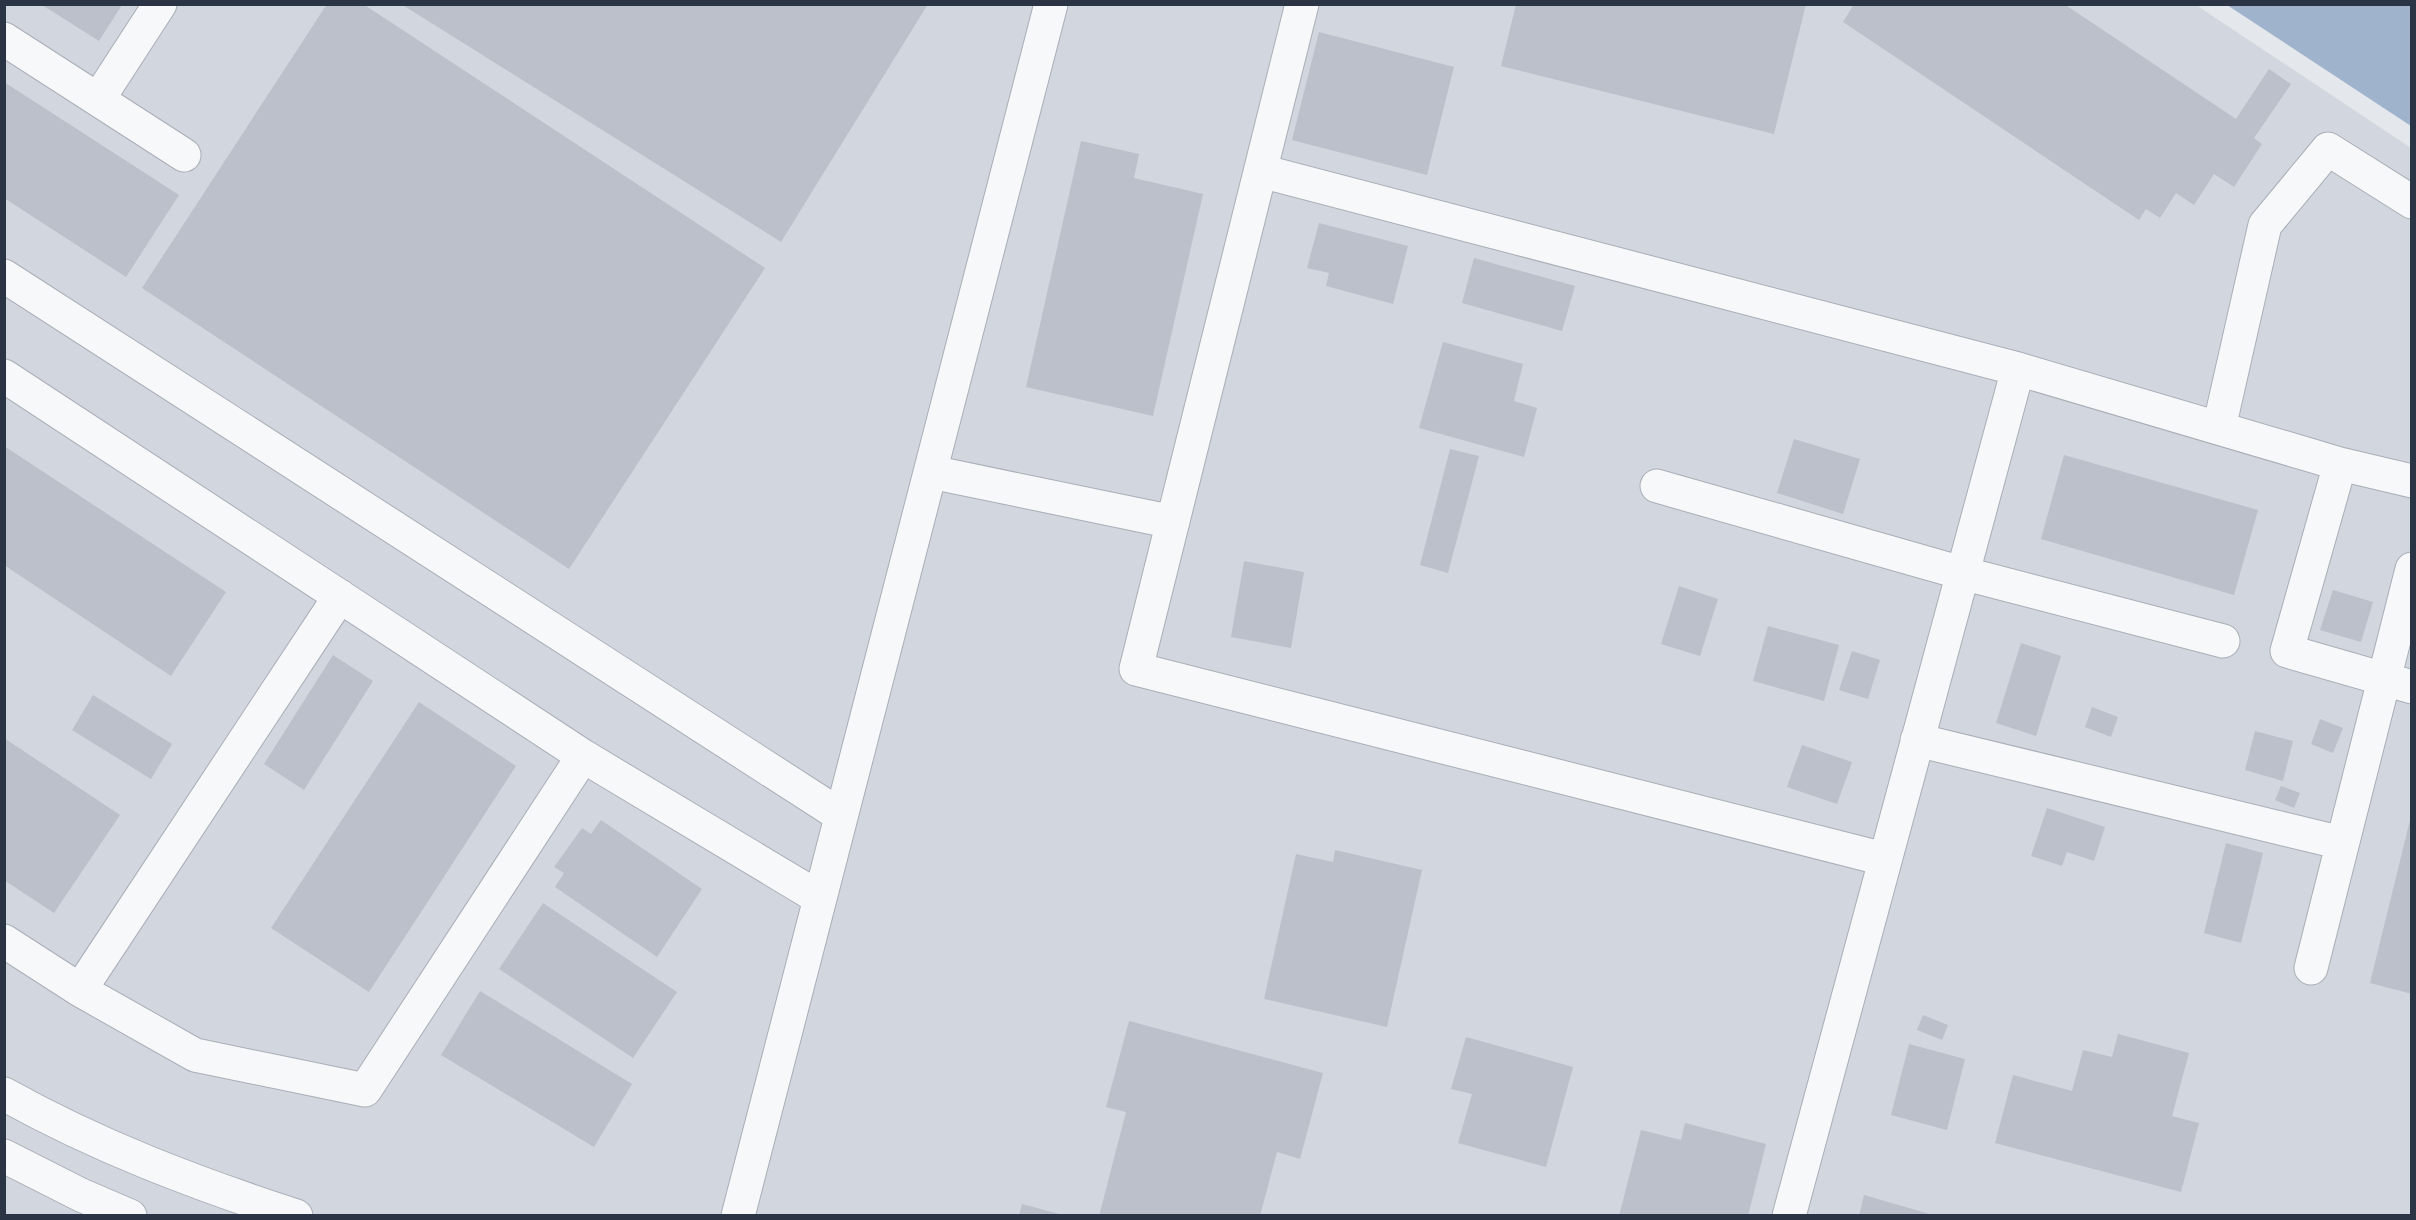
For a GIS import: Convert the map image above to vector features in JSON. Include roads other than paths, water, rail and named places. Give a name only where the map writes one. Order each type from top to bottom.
[{"type":"street","points":[[99,98],[160,4]]},
{"type":"street","points":[[738,1215],[818,897],[931,472],[1051,4]]},
{"type":"street","points":[[1302,4],[1136,669],[1884,859]]},
{"type":"street","points":[[4,39],[99,98],[184,155]]},
{"type":"street","points":[[2219,429],[2265,225],[2328,149],[2412,202]]},
{"type":"street","points":[[1261,171],[2018,369],[2340,465],[2412,482]]},
{"type":"street","points":[[4,276],[840,815]]},
{"type":"street","points":[[1789,1215],[2018,369]]},
{"type":"street","points":[[4,376],[583,756],[818,897]]},
{"type":"street","points":[[2340,465],[2287,651],[2398,683]]},
{"type":"street","points":[[931,472],[1173,522]]},
{"type":"street","points":[[1658,486],[1962,573],[2223,641]]},
{"type":"street","points":[[2311,968],[2342,843],[2398,683],[2412,569]]},
{"type":"street","points":[[81,990],[340,596]]},
{"type":"street","points":[[1917,740],[2342,843]]},
{"type":"street","points":[[4,941],[81,990],[195,1055],[365,1090],[583,756]]},
{"type":"street","points":[[4,1094],[118,1152],[239,1198],[296,1215]]},
{"type":"street","points":[[4,1156],[81,1195],[130,1215]]},
{"type":"water","points":[[2227,5],[2411,5],[2411,126]]}]
